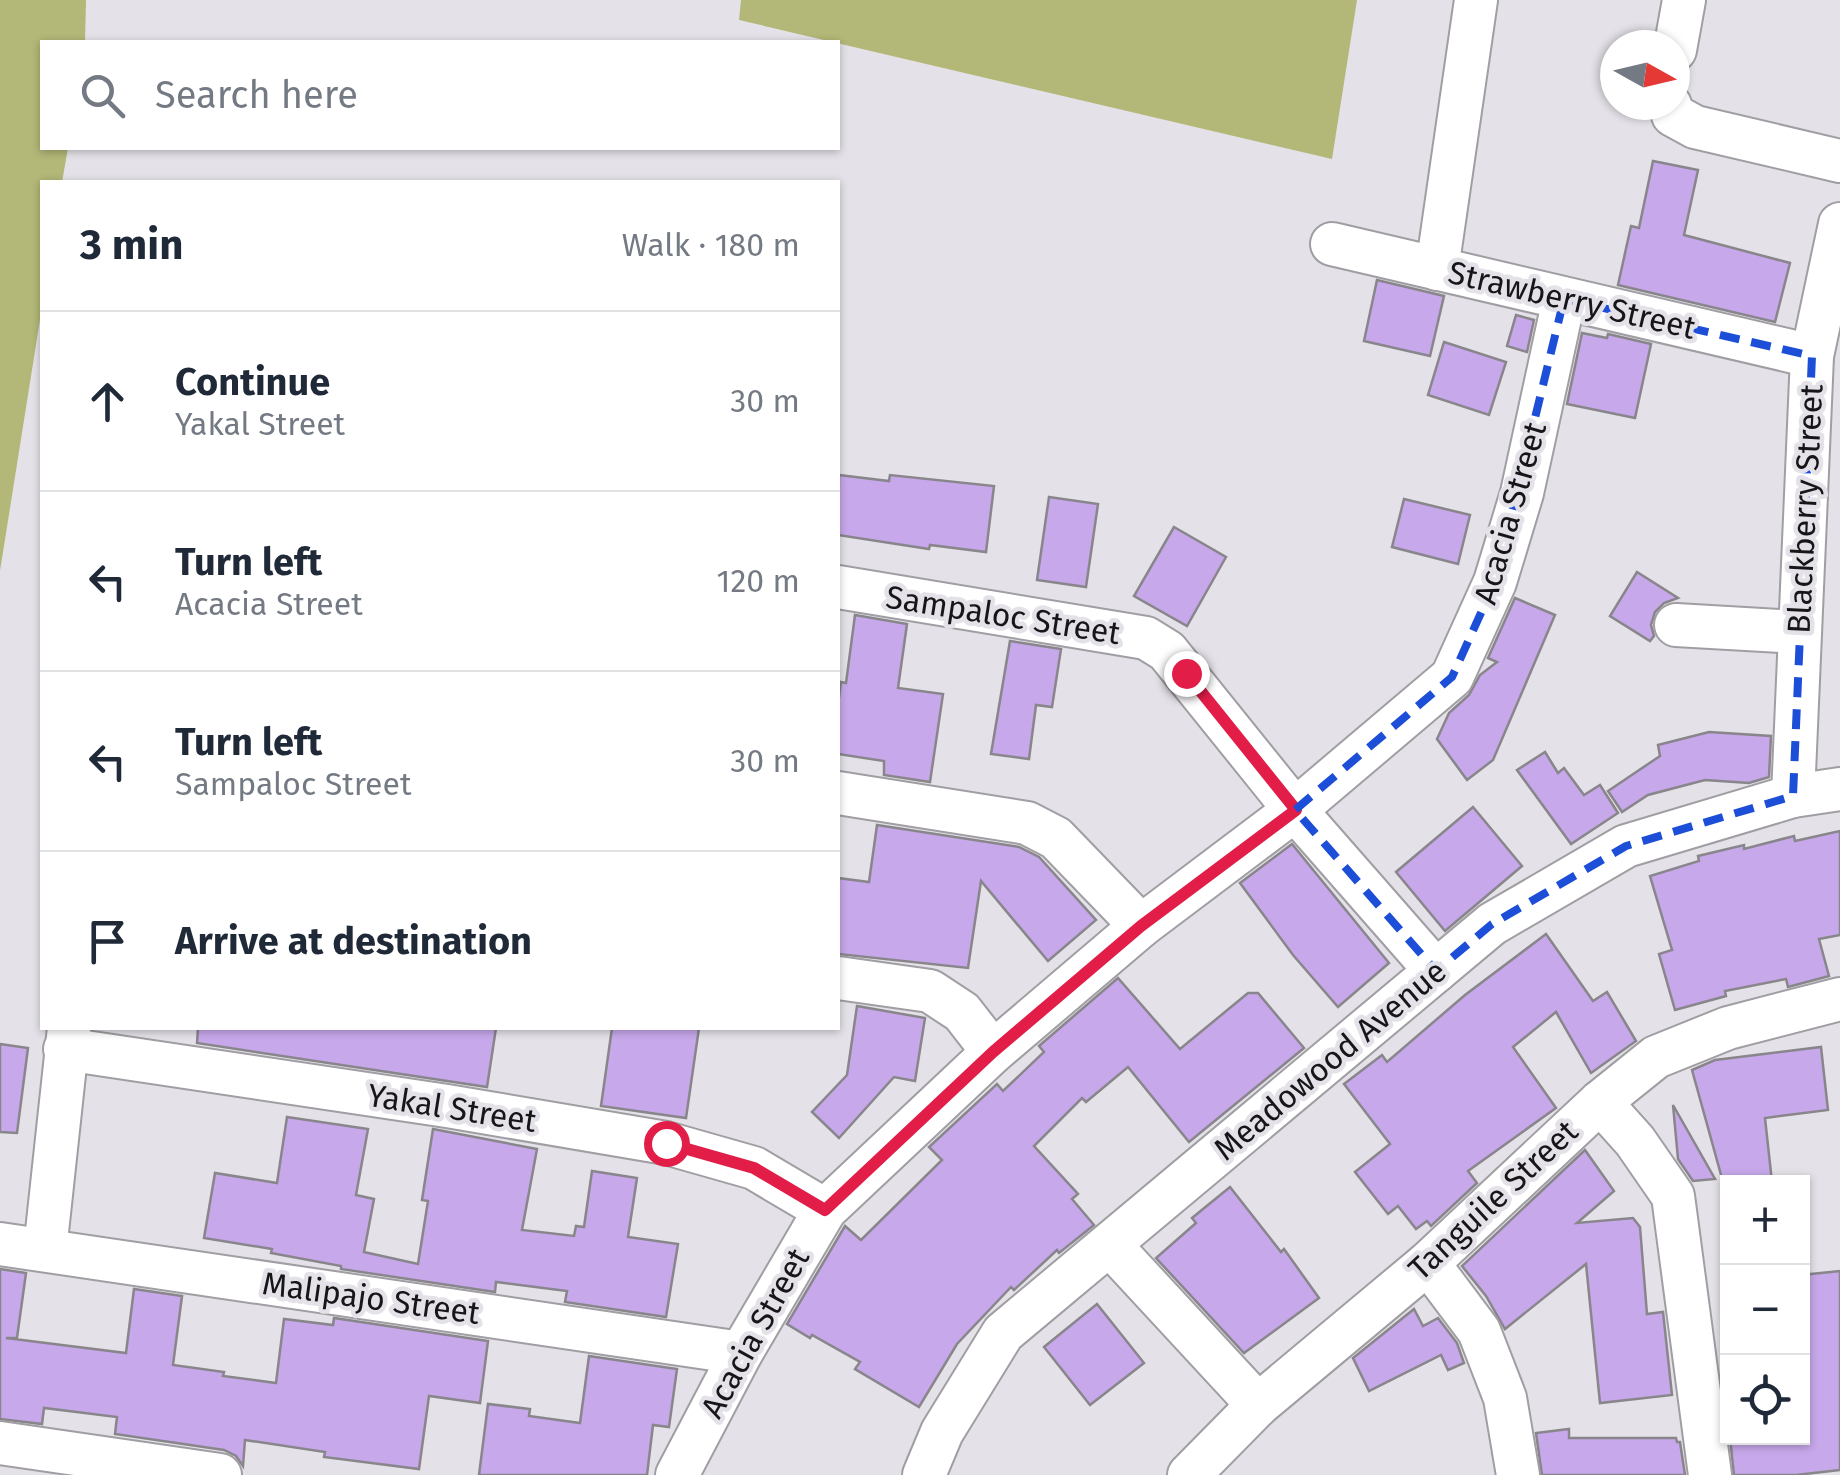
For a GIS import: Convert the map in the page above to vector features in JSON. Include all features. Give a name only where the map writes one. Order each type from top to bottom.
[{"type":"street","points":[[1438,269],[1476,0]]},
{"type":"street","points":[[1679,30],[1684,0]]},
{"type":"street","points":[[1682,120],[1695,127],[1840,162]]},
{"type":"street","name":"Blackberry Street","points":[[1793,796],[1812,356],[1840,224]]},
{"type":"street","name":"Strawberry Street","points":[[1332,244],[1812,356]]},
{"type":"street","name":"Acacia Street","points":[[677,1475],[741,1352],[825,1210],[993,1052],[1141,926],[1296,810],[1452,677],[1496,582],[1522,493],[1564,299]]},
{"type":"street","name":"Sampaloc Street","points":[[840,587],[1146,638],[1167,650],[1296,810],[1436,971]]},
{"type":"street","points":[[1676,625],[1798,632]]},
{"type":"street","name":"Meadowood Avenue","points":[[924,1475],[942,1432],[1003,1333],[1492,924],[1626,846],[1793,796],[1840,789]]},
{"type":"street","points":[[840,793],[1027,824],[1056,838],[1141,926]]},
{"type":"street","points":[[840,978],[930,991],[962,1012],[993,1052]]},
{"type":"street","name":"Tanguile Street","points":[[1189,1475],[1258,1405],[1428,1262],[1600,1102],[1656,1057],[1728,1028],[1840,999]]},
{"type":"street","points":[[46,1250],[67,1038]]},
{"type":"street","name":"Yakal Street","points":[[67,1038],[666,1143],[754,1168],[825,1210]]},
{"type":"street","points":[[1600,1102],[1635,1141],[1673,1196],[1710,1475]]},
{"type":"street","name":"Malipajo Street","points":[[0,1244],[741,1352]]},
{"type":"street","points":[[1110,1244],[1258,1405]]},
{"type":"street","points":[[1428,1262],[1479,1331],[1506,1398],[1518,1475]]},
{"type":"street","points":[[0,1443],[220,1475]]},
{"type":"highlighted area","points":[[1564,299],[1812,356],[1793,796],[1626,846],[1492,924],[1436,971],[1295,810],[1452,677],[1495,582]]},
{"type":"green space","points":[[0,0],[86,0],[85,40],[40,40],[40,150],[68,150],[62,180],[40,180],[40,320],[0,571]]},
{"type":"green space","points":[[741,0],[1357,0],[1332,159],[840,44],[840,40],[824,40],[739,20]]},
{"type":"building","points":[[1653,161],[1698,170],[1684,235],[1790,263],[1775,322],[1618,285],[1631,226],[1639,228]]},
{"type":"building","points":[[1377,280],[1444,296],[1430,356],[1364,341]]},
{"type":"building","points":[[1516,315],[1534,320],[1527,352],[1507,346]]},
{"type":"building","points":[[1582,333],[1607,338],[1608,334],[1651,344],[1635,418],[1567,404]]},
{"type":"building","points":[[1444,342],[1506,362],[1489,415],[1428,395]]},
{"type":"building","points":[[840,475],[889,481],[890,475],[994,486],[986,552],[930,545],[929,549],[840,535]]},
{"type":"building","points":[[1049,497],[1098,504],[1086,587],[1037,580]]},
{"type":"building","points":[[1404,499],[1470,515],[1458,564],[1392,547]]},
{"type":"building","points":[[1174,527],[1226,557],[1187,626],[1134,596]]},
{"type":"building","points":[[1637,572],[1678,598],[1664,603],[1655,612],[1651,625],[1654,636],[1650,641],[1610,616]]},
{"type":"building","points":[[1515,598],[1555,615],[1493,760],[1467,780],[1437,739],[1449,713],[1469,695],[1480,675],[1497,662],[1488,658]]},
{"type":"building","points":[[855,615],[907,624],[898,688],[943,694],[930,782],[884,775],[884,761],[840,754],[840,690],[841,682],[846,683]]},
{"type":"building","points":[[1010,641],[1061,649],[1052,707],[1036,705],[1029,759],[991,754]]},
{"type":"building","points":[[1709,732],[1771,736],[1769,777],[1749,783],[1705,780],[1648,795],[1622,812],[1608,791],[1660,756],[1658,745]]},
{"type":"building","points":[[1545,752],[1558,773],[1564,768],[1584,795],[1600,785],[1618,813],[1571,844],[1517,770]]},
{"type":"building","points":[[1473,807],[1522,866],[1445,931],[1396,872]]},
{"type":"building","points":[[877,825],[1019,847],[1039,857],[1096,920],[1048,961],[981,881],[968,968],[840,954],[840,878],[869,882]]},
{"type":"building","points":[[1840,831],[1840,935],[1819,939],[1829,976],[1788,987],[1786,979],[1725,991],[1726,996],[1675,1010],[1659,954],[1672,950],[1650,876],[1699,861],[1698,856],[1744,845],[1744,849],[1794,836],[1795,841]]},
{"type":"building","points":[[1292,844],[1389,963],[1338,1007],[1293,955],[1240,883]]},
{"type":"building","points":[[1546,934],[1593,1001],[1607,992],[1636,1041],[1591,1073],[1556,1012],[1513,1047],[1556,1108],[1468,1171],[1477,1183],[1431,1226],[1427,1221],[1416,1229],[1398,1206],[1388,1214],[1355,1172],[1390,1144],[1344,1084],[1382,1055],[1387,1062],[1465,995]]},
{"type":"building","points":[[1118,978],[1180,1049],[1248,993],[1258,993],[1304,1048],[1189,1142],[1128,1067],[1086,1102],[1082,1098],[1034,1146],[1078,1194],[1072,1199],[1094,1225],[1059,1253],[1057,1250],[1014,1290],[1011,1287],[957,1344],[919,1407],[855,1369],[860,1362],[787,1324],[845,1226],[861,1240],[942,1160],[929,1147],[997,1084],[1003,1091],[1044,1052],[1039,1046]]},
{"type":"building","points":[[857,1006],[925,1018],[915,1081],[894,1077],[839,1138],[812,1112],[847,1075]]},
{"type":"building","points":[[198,1030],[496,1030],[487,1087],[197,1043]]},
{"type":"building","points":[[612,1030],[699,1030],[686,1118],[601,1106]]},
{"type":"building","points":[[0,1044],[28,1048],[17,1133],[0,1132]]},
{"type":"building","points":[[1821,1047],[1828,1110],[1765,1118],[1771,1175],[1721,1175],[1692,1070],[1715,1060]]},
{"type":"building","points":[[1673,1105],[1715,1179],[1693,1181],[1678,1159]]},
{"type":"building","points":[[287,1117],[368,1129],[356,1195],[374,1199],[364,1252],[418,1264],[428,1201],[422,1200],[433,1129],[537,1149],[522,1230],[574,1236],[576,1226],[584,1227],[592,1171],[637,1178],[628,1237],[678,1244],[666,1317],[565,1302],[567,1291],[496,1282],[495,1292],[341,1269],[271,1253],[272,1249],[204,1238],[215,1173],[277,1183]]},
{"type":"building","points":[[1585,1150],[1614,1191],[1577,1223],[1633,1218],[1640,1227],[1647,1314],[1663,1312],[1672,1395],[1600,1403],[1586,1264],[1505,1329],[1462,1266]]},
{"type":"building","points":[[1230,1187],[1281,1252],[1284,1249],[1319,1298],[1244,1353],[1156,1258],[1196,1223],[1192,1218]]},
{"type":"building","points":[[0,1269],[26,1273],[17,1338],[6,1338],[126,1353],[134,1289],[182,1296],[173,1365],[224,1372],[223,1376],[276,1383],[284,1319],[333,1325],[334,1318],[488,1341],[480,1403],[429,1396],[419,1469],[324,1457],[325,1452],[245,1440],[243,1466],[236,1456],[224,1450],[115,1434],[117,1417],[44,1408],[42,1424],[0,1419]]},
{"type":"building","points":[[1840,1271],[1840,1470],[1734,1475],[1731,1445],[1810,1445],[1810,1274]]},
{"type":"building","points":[[1097,1304],[1144,1363],[1090,1405],[1044,1347]]},
{"type":"building","points":[[1414,1309],[1423,1326],[1438,1318],[1457,1343],[1464,1363],[1448,1370],[1441,1355],[1369,1391],[1353,1358]]},
{"type":"building","points":[[589,1356],[677,1369],[669,1427],[653,1425],[647,1475],[479,1475],[488,1404],[530,1409],[529,1416],[580,1423]]},
{"type":"building","points":[[1569,1429],[1569,1438],[1676,1438],[1685,1475],[1542,1475],[1536,1433]]},
{"type":"route","points":[[666,1143],[754,1168],[825,1210],[993,1052],[1141,926],[1296,810],[1186,673]]}]
